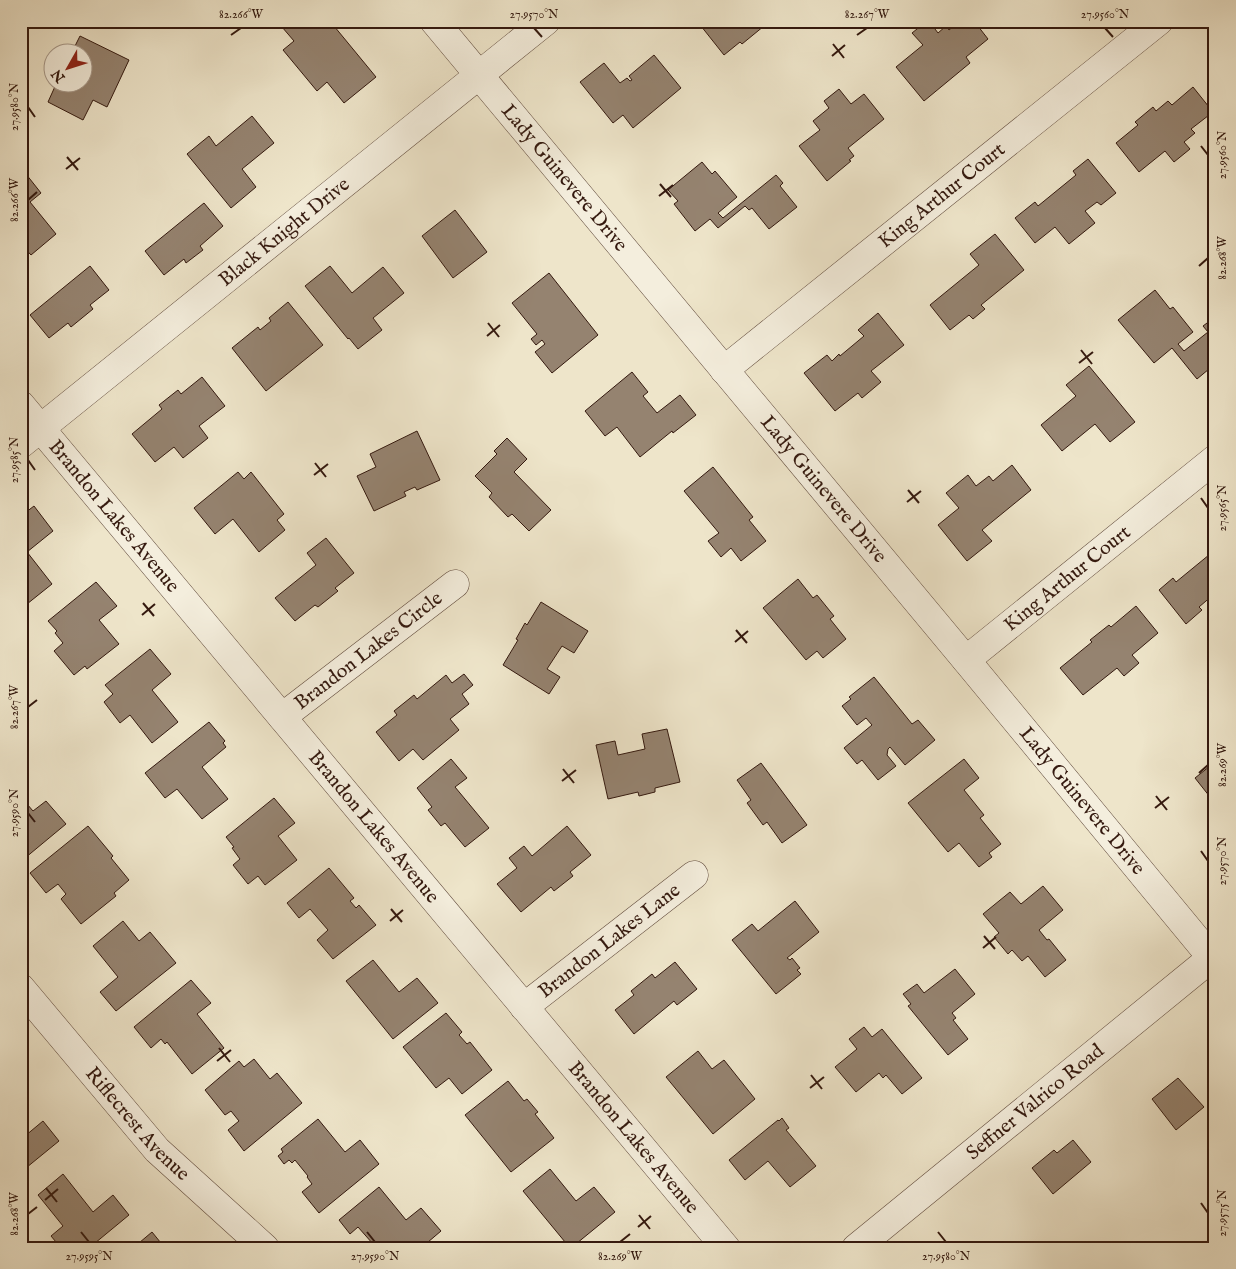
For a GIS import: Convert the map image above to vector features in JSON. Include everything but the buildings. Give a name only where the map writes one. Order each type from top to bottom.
[{"type":"street","name":"Lady Guinevere Drive","points":[[434,21],[1213,956]]},
{"type":"street","name":"Black Knight Drive","points":[[31,436],[546,21]]},
{"type":"street","name":"King Arthur Court","points":[[724,370],[1159,21]]},
{"type":"street","name":"Brandon Lakes Avenue","points":[[21,405],[31,436],[282,717],[726,1248]]},
{"type":"street","name":"King Arthur Court","points":[[966,660],[1215,459]]},
{"type":"street","name":"Brandon Lakes Circle","points":[[282,717],[455,584]]},
{"type":"street","name":"Brandon Lakes Lane","points":[[524,1007],[694,875]]},
{"type":"street","name":"Seffner Valrico Road","points":[[856,1248],[1213,956]]},
{"type":"street","name":"Riflecrest Avenue","points":[[21,988],[157,1150],[265,1248]]}]
